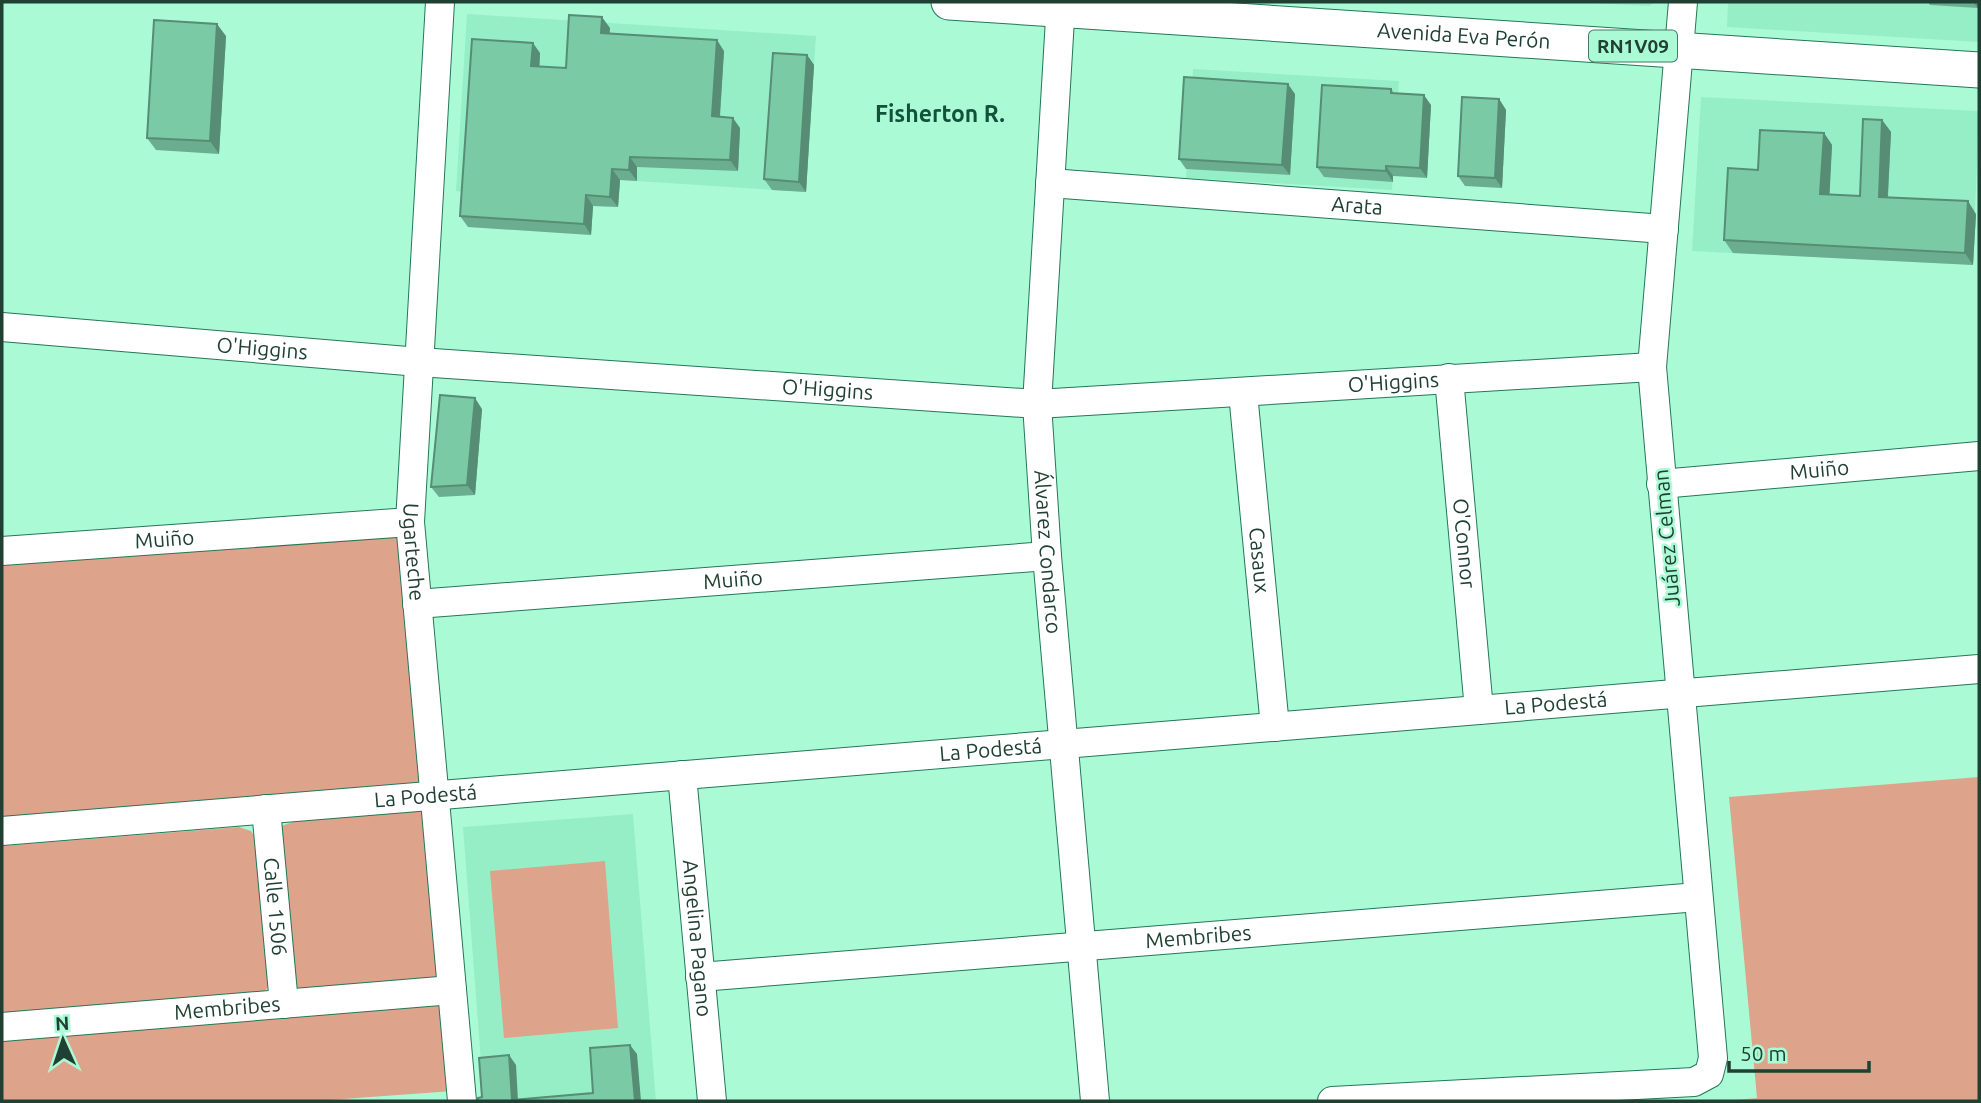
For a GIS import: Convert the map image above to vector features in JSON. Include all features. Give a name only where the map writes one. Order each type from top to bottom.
[{"type":"main road","name":"Avenida Eva Perón","points":[[949,2],[1061,5],[1979,70]]},
{"type":"street","name":"Ugarteche","points":[[440,2],[410,522],[462,1101]]},
{"type":"street","name":"Juárez Celman","points":[[1364,1100],[1694,1082],[1709,1074],[1713,1058],[1661,484],[1653,366],[1683,2]]},
{"type":"street","name":"Álvarez Condarco","points":[[1061,5],[1037,404],[1047,556],[1095,1101]]},
{"type":"street","name":"Arata","points":[[1050,183],[1664,229]]},
{"type":"street","name":"O'Higgins","points":[[2,327],[419,362],[1037,404],[1653,366]]},
{"type":"street","name":"O'Connor","points":[[1449,378],[1479,710]]},
{"type":"street","name":"Casaux","points":[[1243,393],[1275,727]]},
{"type":"street","name":"Muiño","points":[[1661,484],[1979,457]]},
{"type":"street","name":"Muiño","points":[[2,551],[410,522]]},
{"type":"street","name":"Muiño","points":[[417,604],[1047,556]]},
{"type":"street","name":"La Podestá","points":[[2,831],[1979,669]]},
{"type":"street","name":"Angelina Pagano","points":[[682,775],[712,1101]]},
{"type":"street","name":"Calle 1506","points":[[266,809],[284,1003]]},
{"type":"street","name":"Membribes","points":[[701,977],[1698,897]]},
{"type":"street","name":"Membribes","points":[[2,1027],[452,990]]},
{"type":"street","points":[[1332,1101],[1364,1100]]},
{"type":"shaded area","points":[[1575,2],[1656,2],[1649,6]]},
{"type":"shaded area","points":[[1728,2],[1979,2],[1979,42],[1727,27]]},
{"type":"shaded area","points":[[467,14],[816,36],[806,192],[620,180],[618,207],[593,206],[591,235],[468,227],[470,193],[456,191]]},
{"type":"shaded area","points":[[1193,69],[1399,81],[1392,190],[1186,178]]},
{"type":"shaded area","points":[[1701,97],[1979,111],[1973,265],[1692,251]]},
{"type":"shaded area","points":[[398,536],[422,790],[2,825],[2,561]]},
{"type":"shaded area","points":[[1979,777],[1979,1101],[1725,1101],[1757,1098],[1729,797]]},
{"type":"shaded area","points":[[411,808],[421,810],[429,818],[437,981],[309,995],[295,988],[281,826],[296,821]]},
{"type":"shaded area","points":[[633,814],[656,1101],[484,1101],[463,827]]},
{"type":"shaded area","points":[[239,827],[251,831],[260,844],[273,979],[260,999],[2,1021],[2,846]]},
{"type":"shaded area","points":[[605,861],[618,1028],[504,1038],[490,871]]},
{"type":"shaded area","points":[[437,1004],[444,1010],[453,1091],[316,1101],[2,1101],[2,1036]]},
{"type":"building","points":[[569,15],[602,17],[601,33],[717,40],[712,116],[733,118],[730,160],[630,157],[629,170],[612,169],[610,197],[586,195],[584,224],[460,216],[472,39],[533,43],[531,66],[566,68]]},
{"type":"building","points":[[154,20],[217,24],[210,141],[147,138]]},
{"type":"building","points":[[773,53],[807,55],[799,182],[764,179]]},
{"type":"building","points":[[1184,77],[1288,84],[1282,165],[1179,159]]},
{"type":"building","points":[[1322,85],[1391,89],[1391,93],[1424,95],[1420,168],[1386,166],[1386,171],[1317,167]]},
{"type":"building","points":[[1462,97],[1499,99],[1495,178],[1458,176]]},
{"type":"building","points":[[1863,119],[1882,120],[1879,197],[1968,201],[1965,253],[1724,240],[1728,168],[1758,170],[1760,130],[1824,133],[1820,194],[1860,196]]},
{"type":"building","points":[[440,395],[475,398],[467,485],[431,487]]},
{"type":"building","points":[[630,1045],[635,1101],[478,1101],[478,1098],[482,1097],[479,1058],[509,1055],[512,1100],[593,1093],[590,1048]]},
{"type":"district","name":"Fisherton R.","points":[[940,114]]}]
